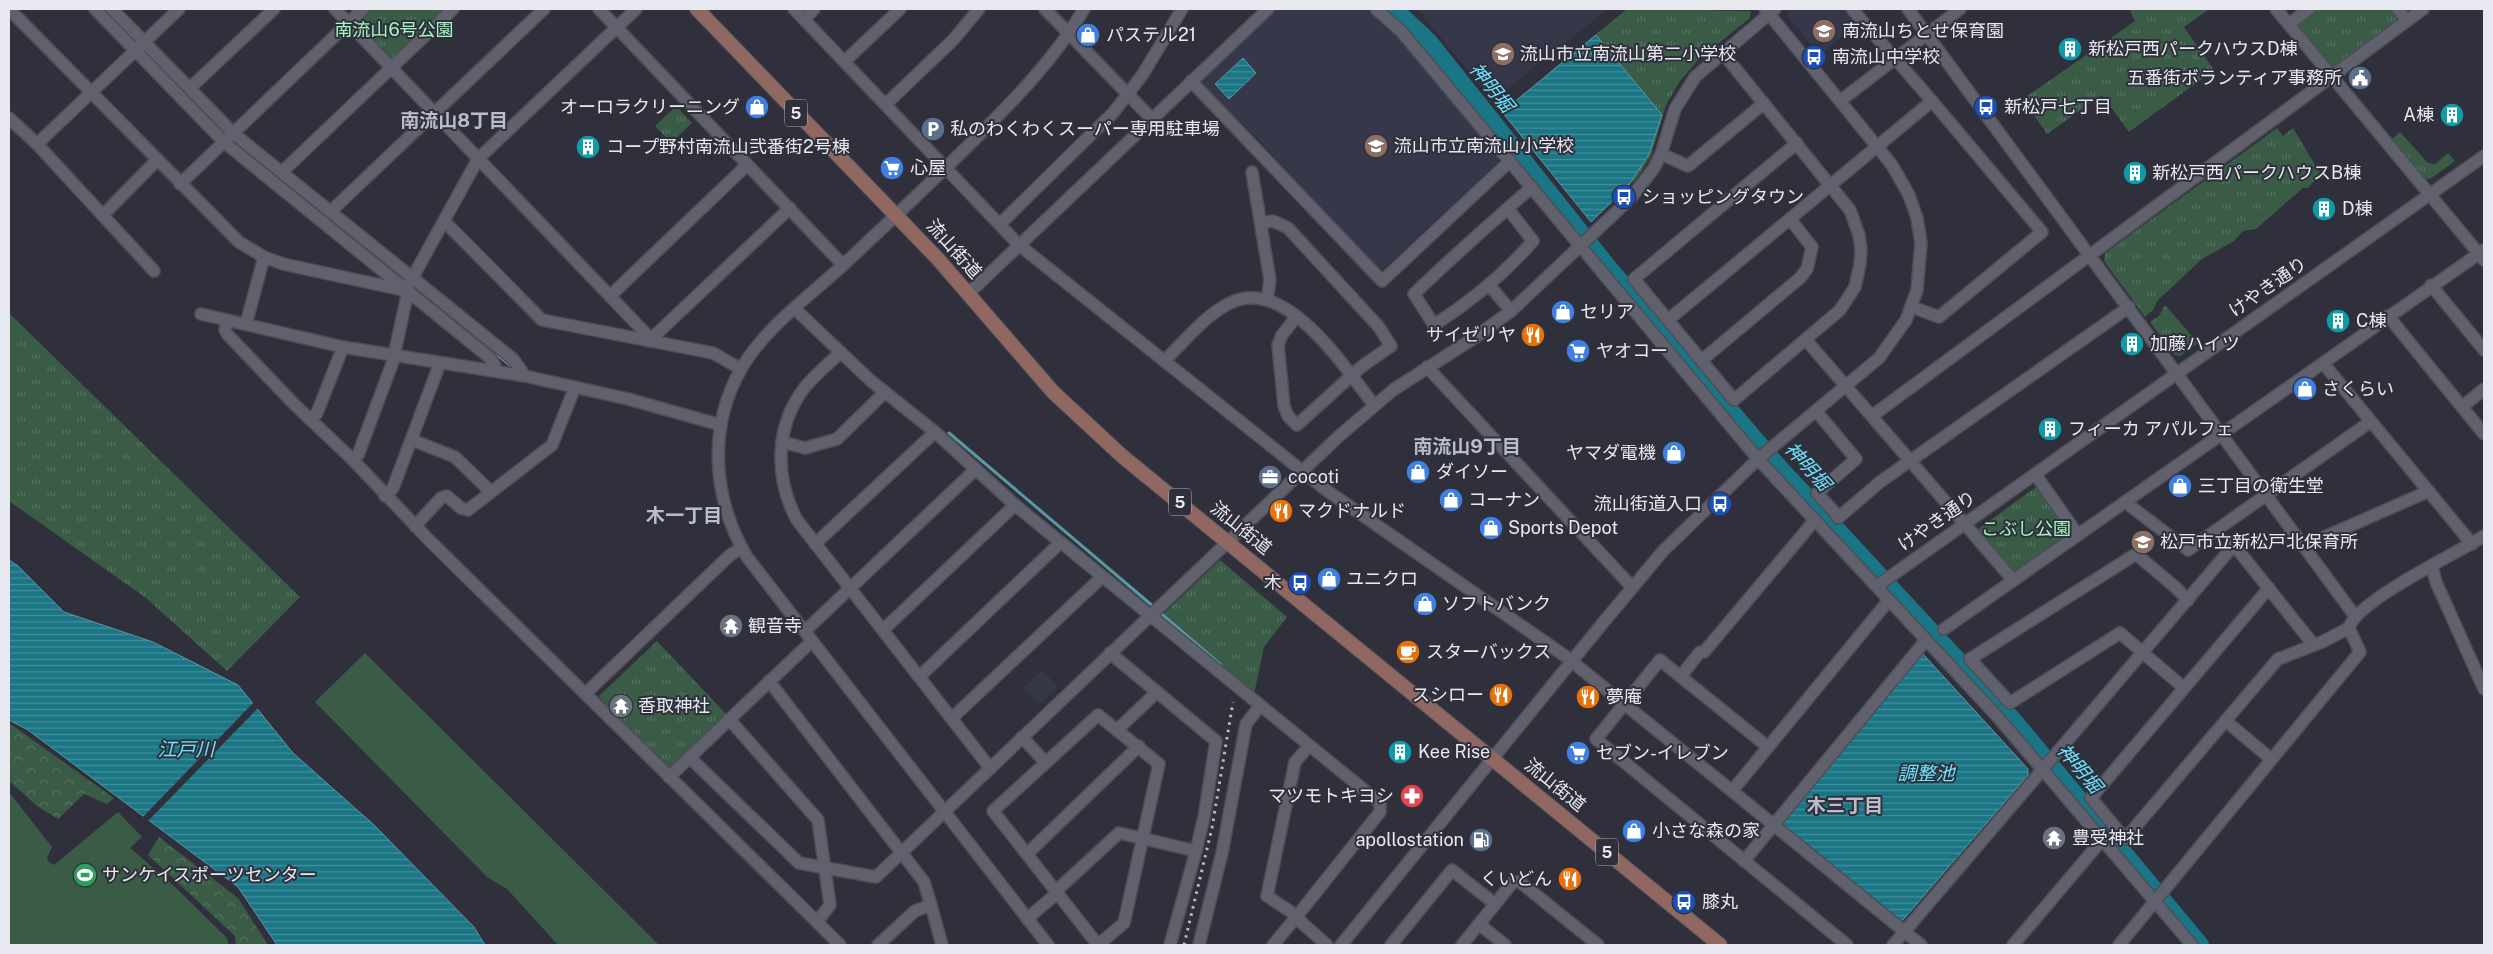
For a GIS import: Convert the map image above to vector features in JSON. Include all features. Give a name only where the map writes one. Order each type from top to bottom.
[{"type":"main road","name":"流山街道","points":[[697,9],[896,215],[968,293],[1032,369],[1077,417],[1122,456],[1494,758],[1720,945]]},
{"type":"street","points":[[9,9],[227,233],[264,257],[319,273],[409,286]]},
{"type":"street","points":[[94,9],[224,142],[409,286],[513,359],[524,376]]},
{"type":"street","points":[[112,9],[233,133],[330,212],[490,358],[496,366],[494,371]]},
{"type":"street","points":[[37,144],[179,9]]},
{"type":"street","points":[[190,88],[274,9]]},
{"type":"street","points":[[335,9],[650,340]]},
{"type":"street","points":[[180,184],[363,9]]},
{"type":"street","points":[[282,172],[453,9]]},
{"type":"street","points":[[330,212],[544,9]]},
{"type":"street","points":[[600,9],[843,265]]},
{"type":"street","points":[[352,459],[358,455],[394,356],[409,286],[478,159],[636,9]]},
{"type":"street","points":[[794,9],[1019,245],[1326,490],[1572,661],[1626,702],[1921,945]]},
{"type":"street","points":[[804,19],[814,9]]},
{"type":"street","points":[[845,61],[900,9]]},
{"type":"street","points":[[886,104],[954,40],[979,9]]},
{"type":"street","points":[[1046,9],[1152,118]]},
{"type":"street","points":[[1048,945],[742,548],[731,526],[721,494],[719,456],[721,425],[729,396],[741,369],[758,345],[946,168],[1027,85],[1068,33],[1084,9]]},
{"type":"street","points":[[1000,224],[1100,128],[1128,95],[1143,74],[1182,9]]},
{"type":"street","points":[[968,293],[1268,9]]},
{"type":"street","points":[[1376,9],[1401,31],[1532,187],[1586,241],[1763,454],[1815,520],[1878,585],[1889,600],[1996,715],[2047,765],[2101,841],[2158,898],[2192,945]]},
{"type":"street","points":[[1852,9],[2042,232],[1939,317],[1912,307]]},
{"type":"street","points":[[1908,9],[2355,616]]},
{"type":"street","points":[[1840,101],[1894,57],[1960,9]]},
{"type":"street","points":[[1944,629],[2431,286],[2482,254],[2430,195],[2276,9]]},
{"type":"street","points":[[2289,24],[2309,9]]},
{"type":"street","points":[[2398,9],[2407,21]]},
{"type":"street","points":[[1872,416],[2423,9]]},
{"type":"street","points":[[689,757],[799,863],[876,877],[900,852],[1228,541],[1374,405],[1510,311],[1639,190],[1661,154],[1672,117],[1681,98],[1695,77],[1769,10],[1901,180],[1917,218],[1921,243],[1920,271],[1912,307],[1898,334],[1888,347],[1846,386],[1763,454],[1695,518],[1632,587],[1341,945]]},
{"type":"street","points":[[1722,52],[1850,210],[1859,235],[1860,264],[1855,287],[1848,300],[1832,318],[1734,400],[1634,279],[1796,144]]},
{"type":"street","points":[[1191,81],[1382,281],[1510,160]]},
{"type":"street","points":[[1668,320],[1932,101]]},
{"type":"street","points":[[1661,154],[1688,166],[1764,103]]},
{"type":"street","points":[[9,118],[37,144],[154,271]]},
{"type":"street","name":"けやき通り","points":[[1878,585],[2484,156]]},
{"type":"street","points":[[103,215],[157,160]]},
{"type":"street","points":[[610,296],[747,165]]},
{"type":"street","points":[[1252,172],[1270,280],[1267,300]]},
{"type":"street","points":[[1508,209],[1533,241],[1510,267],[1489,285],[1462,307],[1434,325],[1414,294],[1532,187]]},
{"type":"street","points":[[650,340],[790,208]]},
{"type":"street","points":[[1702,360],[1800,278],[1807,270],[1812,247],[1790,218]]},
{"type":"street","points":[[444,221],[542,320],[713,353],[741,369]]},
{"type":"street","points":[[1261,223],[1273,221],[1288,228],[1315,255],[1340,287],[1379,327],[1392,346],[1351,376],[1297,425],[1288,416],[1284,406],[1278,345],[1282,335],[1297,316]]},
{"type":"street","points":[[246,324],[264,257]]},
{"type":"street","points":[[1489,285],[1510,311]]},
{"type":"street","points":[[2431,286],[2484,350]]},
{"type":"street","points":[[1164,361],[1220,308],[1244,298],[1267,300],[1281,305],[1297,316],[1318,336],[1374,405]]},
{"type":"street","points":[[1816,410],[1856,459],[1817,493],[1837,516],[1880,482],[2129,307]]},
{"type":"street","points":[[795,309],[885,392],[935,432],[1015,505],[1380,803],[1381,807],[1273,945]]},
{"type":"street","points":[[201,314],[343,347],[524,376],[628,399],[721,425]]},
{"type":"street","points":[[2388,316],[2484,434]]},
{"type":"street","points":[[227,321],[225,330],[228,335],[352,459],[415,526],[840,945]]},
{"type":"street","points":[[1806,340],[2013,580]]},
{"type":"street","points":[[310,419],[317,413],[343,347]]},
{"type":"street","points":[[841,352],[810,382],[798,397],[788,417],[782,442],[781,469],[786,496],[797,520],[990,768]]},
{"type":"street","points":[[386,496],[393,488],[440,363]]},
{"type":"street","points":[[2323,363],[2472,544]]},
{"type":"street","points":[[1427,368],[1632,587]]},
{"type":"street","points":[[415,526],[441,498],[447,496],[461,508],[468,510],[552,445],[575,387]]},
{"type":"street","points":[[2462,407],[2484,389]]},
{"type":"street","points":[[782,442],[805,448],[837,439],[885,392]]},
{"type":"street","points":[[2125,502],[2188,550],[2265,494],[2370,422]]},
{"type":"street","points":[[815,544],[935,432]]},
{"type":"street","points":[[412,440],[455,456],[491,492]]},
{"type":"street","points":[[669,776],[769,682],[851,588],[976,469]]},
{"type":"street","points":[[2035,474],[2078,535]]},
{"type":"street","points":[[2304,546],[2429,491]]},
{"type":"street","points":[[883,630],[1015,505]]},
{"type":"street","points":[[1681,676],[1700,652],[1704,652],[1815,520]]},
{"type":"street","points":[[2269,588],[2091,798],[2125,839],[2278,659],[2322,642],[2349,628],[2355,616],[2394,588],[2484,536]]},
{"type":"street","points":[[919,677],[1060,542]]},
{"type":"street","points":[[1893,945],[2234,544],[2313,644]]},
{"type":"street","points":[[586,693],[730,555],[742,548]]},
{"type":"street","points":[[2184,688],[2120,633],[2010,703],[1970,659],[2136,554],[2188,600]]},
{"type":"street","points":[[2432,567],[2436,582],[2484,689]]},
{"type":"street","points":[[952,718],[1102,576]]},
{"type":"street","points":[[1732,791],[1889,600]]},
{"type":"street","points":[[2119,945],[2360,652],[2349,628]]},
{"type":"street","points":[[1744,860],[1926,640]]},
{"type":"street","points":[[1110,653],[1216,741],[1206,808],[1170,945]]},
{"type":"street","points":[[1768,747],[1660,660],[1596,739],[1847,945]]},
{"type":"street","points":[[769,682],[924,882],[942,945]]},
{"type":"street","points":[[1118,729],[1157,692]]},
{"type":"street","points":[[1199,945],[1222,853],[1246,724],[1260,706]]},
{"type":"street","points":[[1094,716],[1101,716],[1139,746],[1159,764],[1124,923],[1098,945],[993,811],[1094,716]]},
{"type":"street","points":[[729,719],[818,820],[830,905],[817,922]]},
{"type":"street","points":[[2226,721],[2271,759]]},
{"type":"street","points":[[1022,737],[1045,762]]},
{"type":"street","points":[[1027,854],[1139,746]]},
{"type":"street","points":[[1309,746],[1295,762],[1267,896],[1297,916],[1302,924],[1327,945]]},
{"type":"street","points":[[1027,919],[1119,833],[1196,850]]},
{"type":"street","points":[[2013,945],[2101,841]]},
{"type":"street","points":[[1391,945],[1452,870],[1495,904]]},
{"type":"street","points":[[1462,945],[1513,882],[1520,882],[1598,945]]},
{"type":"street","points":[[878,945],[915,911],[931,905]]},
{"type":"street","points":[[1479,924],[1505,945]]},
{"type":"shaded area","name":"流山市立南流山小学校","points":[[1276,9],[1366,9],[1396,36],[1497,156],[1498,162],[1384,268],[1378,268],[1254,135],[1201,86],[1201,81]]},
{"type":"shaded area","name":"流山市立南流山第二小学校","points":[[1417,9],[1608,9],[1493,100]]},
{"type":"shaded area","name":"南流山ちとせ保育園","points":[[1788,9],[1843,9],[1857,24],[1819,55],[1788,16]]},
{"type":"shaded area","points":[[1042,670],[1058,687],[1040,705],[1023,688]]},
{"type":"green space","name":"南流山6号公園","points":[[369,9],[448,9],[392,60],[354,22]]},
{"type":"green space","points":[[1627,9],[1751,11],[1750,18],[1699,59],[1680,81],[1666,105],[1651,156],[1634,183],[1545,76]]},
{"type":"green space","points":[[2134,9],[2209,9],[2184,27],[2214,70],[2129,132],[2102,95],[2047,134],[2023,99],[2135,21],[2130,11]]},
{"type":"green space","points":[[2317,9],[2395,9],[2400,20],[2334,70],[2297,29],[2297,24]]},
{"type":"green space","points":[[676,106],[692,123],[671,143],[655,126]]},
{"type":"green space","points":[[2277,128],[2283,136],[2293,128],[2320,173],[2308,188],[2303,188],[2256,229],[2243,231],[2234,241],[2202,259],[2157,301],[2153,310],[2145,317],[2104,261],[2105,253]]},
{"type":"green space","points":[[2400,132],[2428,163],[2435,164],[2448,153],[2455,161],[2430,179],[2423,178],[2391,140]]},
{"type":"green space","points":[[2165,305],[2198,343],[2180,356],[2175,355],[2150,322],[2159,316]]},
{"type":"green space","points":[[9,313],[300,597],[227,671],[146,598],[9,501]]},
{"type":"green space","name":"こぶし公園","points":[[2039,485],[2069,531],[2067,537],[2016,571],[2011,571],[1975,531]]},
{"type":"green space","points":[[1220,560],[1287,617],[1264,647],[1254,694],[1163,620],[1163,614]]},
{"type":"green space","points":[[657,641],[727,715],[668,771],[611,713],[599,696]]},
{"type":"green space","points":[[365,653],[659,945],[558,945],[507,889],[487,877],[315,702]]},
{"type":"green space","points":[[9,724],[114,798],[107,804],[84,794],[58,819],[37,806],[9,781]]},
{"type":"green space","name":"サンケイスポーツセンター","points":[[9,792],[52,847],[47,858],[54,865],[118,812],[142,837],[130,848],[173,885],[227,938],[229,945],[9,945]]},
{"type":"green space","points":[[159,837],[238,898],[268,945],[236,945],[235,936],[148,855]]},
{"type":"water","points":[[1596,35],[1662,115],[1649,154],[1629,185],[1591,222],[1502,112]]},
{"type":"water","points":[[1243,58],[1256,73],[1229,99],[1215,84]]},
{"type":"water","name":"江戸川","points":[[9,560],[17,565],[64,612],[153,642],[238,685],[293,753],[374,825],[474,927],[485,945],[277,945],[238,887],[28,730],[9,720]]},
{"type":"water","name":"調整池","points":[[1923,654],[2028,769],[2028,775],[1903,920],[1899,921],[1783,826],[1782,822]]},
{"type":"pier","points":[[255,701],[259,707],[147,822],[142,818]]},
{"type":"waterway","name":"神明堀","points":[[1394,9],[1429,42],[1607,266],[1775,463],[2013,720],[2200,945]]},
{"type":"waterway","points":[[387,267],[515,369]]},
{"type":"waterway","points":[[949,433],[1154,607]]},
{"type":"waterway","points":[[1158,611],[1221,665]]},
{"type":"railway","points":[[1184,945],[1212,828],[1233,702]]},
{"type":"place","name":"南流山ちとせ保育園","points":[[1824,31]]},
{"type":"place","name":"パステル21","points":[[1088,35]]},
{"type":"place","name":"新松戸西パークハウスD棟","points":[[2070,49]]},
{"type":"place","name":"流山市立南流山第二小学校","points":[[1503,54]]},
{"type":"place","name":"南流山中学校","points":[[1814,57]]},
{"type":"place","name":"五番街ボランティア事務所","points":[[2360,78]]},
{"type":"place","name":"オーロラクリーニング","points":[[757,107]]},
{"type":"place","name":"新松戸七丁目","points":[[1986,107]]},
{"type":"place","name":"A棟","points":[[2452,115]]},
{"type":"place","name":"私のわくわくスーパー専用駐車場","points":[[933,129]]},
{"type":"place","name":"流山市立南流山小学校","points":[[1376,146]]},
{"type":"place","name":"コープ野村南流山弐番街2号棟","points":[[588,147]]},
{"type":"place","name":"心屋","points":[[892,168]]},
{"type":"place","name":"新松戸西パークハウスB棟","points":[[2135,173]]},
{"type":"place","name":"ショッピングタウン","points":[[1624,197]]},
{"type":"place","name":"D棟","points":[[2324,209]]},
{"type":"place","name":"セリア","points":[[1563,312]]},
{"type":"place","name":"C棟","points":[[2338,321]]},
{"type":"place","name":"サイゼリヤ","points":[[1533,335]]},
{"type":"place","name":"加藤ハイツ","points":[[2132,344]]},
{"type":"place","name":"ヤオコー","points":[[1578,351]]},
{"type":"place","name":"さくらい","points":[[2305,389]]},
{"type":"place","name":"フィーカ アパルフェ","points":[[2050,429]]},
{"type":"place","name":"ヤマダ電機","points":[[1674,453]]},
{"type":"place","name":"ダイソー","points":[[1418,472]]},
{"type":"place","name":"cocoti","points":[[1270,477]]},
{"type":"place","name":"三丁目の衛生堂","points":[[2180,486]]},
{"type":"place","name":"コーナン","points":[[1451,500]]},
{"type":"place","name":"流山街道入口","points":[[1720,504]]},
{"type":"place","name":"マクドナルド","points":[[1281,511]]},
{"type":"place","name":"Sports Depot","points":[[1491,528]]},
{"type":"place","name":"松戸市立新松戸北保育所","points":[[2143,542]]},
{"type":"place","name":"ユニクロ","points":[[1329,579]]},
{"type":"place","name":"木","points":[[1300,583]]},
{"type":"place","name":"ソフトバンク","points":[[1425,604]]},
{"type":"place","name":"観音寺","points":[[731,626]]},
{"type":"place","name":"スターバックス","points":[[1408,652]]},
{"type":"place","name":"スシロー","points":[[1501,695]]},
{"type":"place","name":"夢庵","points":[[1588,697]]},
{"type":"place","name":"香取神社","points":[[621,706]]},
{"type":"place","name":"Kee Rise","points":[[1400,752]]},
{"type":"place","name":"セブン-イレブン","points":[[1578,753]]},
{"type":"place","name":"マツモトキヨシ","points":[[1412,796]]},
{"type":"place","name":"小さな森の家","points":[[1634,831]]},
{"type":"place","name":"豊受神社","points":[[2054,838]]},
{"type":"place","name":"apollostation","points":[[1481,840]]},
{"type":"place","name":"サンケイスポーツセンター","points":[[85,875]]},
{"type":"place","name":"くいどん","points":[[1570,879]]},
{"type":"place","name":"膝丸","points":[[1684,902]]},
{"type":"district","name":"南流山8丁目","points":[[454,120]]},
{"type":"district","name":"南流山9丁目","points":[[1467,446]]},
{"type":"district","name":"木一丁目","points":[[684,515]]},
{"type":"district","name":"木三丁目","points":[[1845,805]]}]
